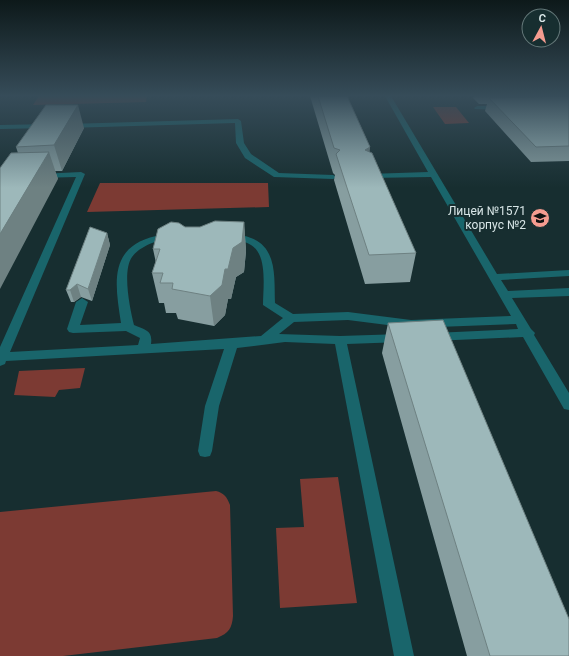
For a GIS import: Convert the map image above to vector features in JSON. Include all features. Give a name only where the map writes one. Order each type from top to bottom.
[{"type":"street","points":[[0,127],[21,127]]},
{"type":"street","points":[[239,127],[240,143],[248,156],[277,175],[333,176]]},
{"type":"street","points":[[406,127],[494,277],[529,333],[569,405]]},
{"type":"street","points":[[26,176],[81,174],[1,358],[232,344],[285,338],[340,340],[529,333]]},
{"type":"street","points":[[368,176],[434,174]]},
{"type":"street","points":[[128,327],[123,301],[124,262],[132,249],[159,237],[181,237]]},
{"type":"street","points":[[219,237],[242,237],[256,241],[266,255],[269,305],[291,318],[348,316],[411,324],[521,320]]},
{"type":"street","points":[[494,277],[569,273]]},
{"type":"street","points":[[505,295],[569,292]]},
{"type":"street","points":[[82,302],[73,329],[128,327],[146,336],[144,349]]},
{"type":"street","points":[[265,340],[291,318]]},
{"type":"street","points":[[340,340],[404,656]]},
{"type":"street","points":[[205,452],[212,406],[222,370],[232,344]]},
{"type":"shaded area","points":[[100,183],[268,183],[269,207],[87,212]]},
{"type":"shaded area","points":[[85,368],[80,388],[59,390],[55,397],[14,395],[19,371]]},
{"type":"shaded area","points":[[338,477],[357,603],[280,608],[276,528],[304,527],[300,479]]},
{"type":"shaded area","points":[[216,491],[225,496],[230,505],[233,616],[231,627],[227,632],[217,638],[63,656],[0,656],[0,512]]},
{"type":"building","points":[[31,127],[65,127],[54,145],[16,147]]},
{"type":"building","points":[[327,127],[361,127],[370,147],[365,150],[372,153],[416,253],[369,255],[336,154],[340,150],[334,148]]},
{"type":"building","points":[[516,127],[569,127],[569,146],[536,147]]},
{"type":"building","points":[[49,152],[0,234],[0,168],[11,153]]},
{"type":"building","points":[[215,221],[244,222],[242,242],[233,248],[228,269],[225,269],[222,285],[210,296],[172,289],[173,283],[160,283],[163,273],[152,273],[160,249],[153,249],[158,229],[171,222],[179,223],[185,227],[200,227]]},
{"type":"building","points":[[90,227],[107,233],[88,289],[77,284],[70,290],[66,290]]},
{"type":"building","points":[[443,320],[569,619],[569,656],[490,656],[388,323]]},
{"type":"place","name":"Лицей №1571 корпус №2","points":[[540,218]]}]
